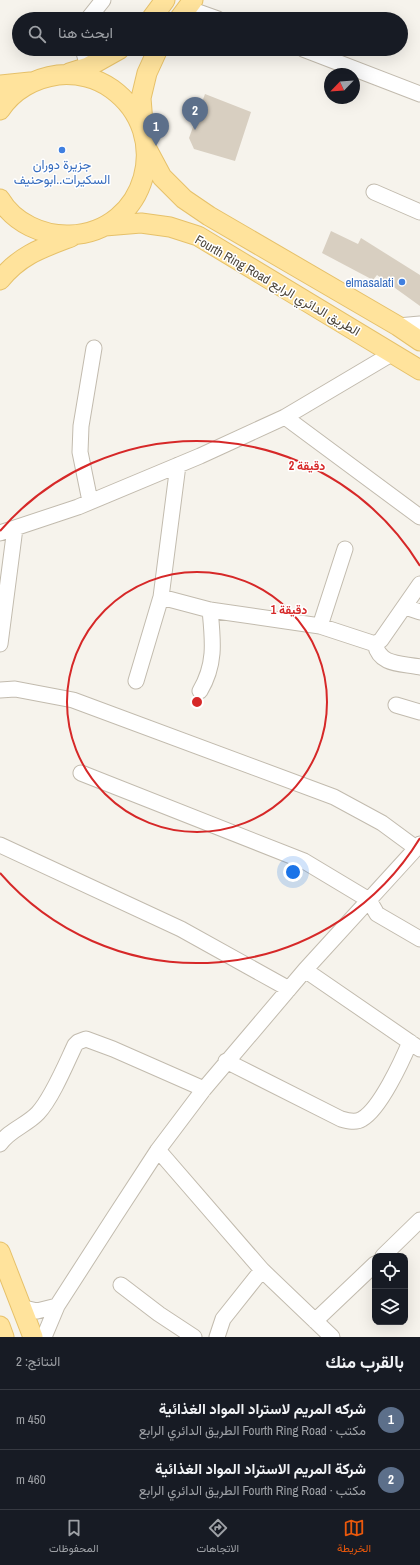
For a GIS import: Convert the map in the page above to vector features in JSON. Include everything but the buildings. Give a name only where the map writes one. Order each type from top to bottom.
[{"type":"main road","points":[[156,12],[165,0]]},
{"type":"main road","points":[[0,110],[14,93],[31,82],[48,76],[67,74],[88,67],[108,56]]},
{"type":"main road","points":[[0,280],[20,260],[30,254],[104,226],[119,216],[132,202],[141,186],[146,168],[147,149],[143,130],[141,98],[147,73],[155,56]]},
{"type":"main road","points":[[67,74],[87,77],[106,84],[126,101],[135,112],[143,130]]},
{"type":"main road","points":[[0,85],[31,82]]},
{"type":"main road","name":"Fourth Ring Road الطريق الدائري الرابع","points":[[147,149],[162,177],[184,199],[209,216],[398,326],[420,341]]},
{"type":"main road","points":[[0,199],[13,214],[27,225],[43,232],[60,235],[78,235]]},
{"type":"main road","name":"Fourth Ring Road الطريق الدائري الرابع","points":[[104,226],[141,223],[170,227],[198,236],[420,370]]},
{"type":"main road","points":[[0,1252],[20,1307],[33,1337]]},
{"type":"main road","points":[[0,1326],[4,1337]]},
{"type":"street","points":[[94,12],[103,0]]},
{"type":"street","points":[[186,9],[196,12]]},
{"type":"street","points":[[85,56],[88,67]]},
{"type":"street","points":[[321,56],[420,94]]},
{"type":"street","points":[[374,192],[420,212]]},
{"type":"street","points":[[398,326],[420,324]]},
{"type":"street","points":[[90,501],[80,452],[81,426],[94,348]]},
{"type":"street","points":[[0,533],[90,501],[178,465],[285,417],[394,353]]},
{"type":"street","points":[[285,417],[420,516]]},
{"type":"street","points":[[136,681],[161,597],[178,465]]},
{"type":"street","points":[[0,644],[15,528]]},
{"type":"street","points":[[320,626],[345,550]]},
{"type":"street","points":[[375,644],[381,640],[420,584]]},
{"type":"street","points":[[161,597],[210,610],[320,626],[375,644]]},
{"type":"street","points":[[405,607],[420,612]]},
{"type":"street","points":[[200,692],[209,676],[213,646],[210,610]]},
{"type":"street","points":[[375,644],[377,652],[385,659],[420,667]]},
{"type":"street","points":[[0,690],[15,689],[73,700],[334,797],[382,823],[418,846],[305,970],[226,1061],[204,1089],[158,1150],[57,1306],[44,1337]]},
{"type":"street","points":[[396,705],[420,712]]},
{"type":"street","points":[[81,773],[304,861],[369,900],[378,914],[420,939]]},
{"type":"street","points":[[0,845],[181,930],[289,989]]},
{"type":"street","points":[[226,1061],[341,1119],[351,1122],[362,1120],[370,1113],[415,1046],[305,970]]},
{"type":"street","points":[[0,1144],[12,1131],[26,1124],[39,1113],[75,1045],[82,1040],[113,1049],[204,1089]]},
{"type":"street","points":[[158,1150],[262,1270],[332,1337]]},
{"type":"street","points":[[387,1253],[418,1227]]},
{"type":"street","points":[[315,1321],[372,1267]]},
{"type":"street","points":[[217,1337],[223,1319],[262,1270]]},
{"type":"street","points":[[122,1285],[159,1314],[194,1337]]},
{"type":"street","points":[[20,1307],[37,1311],[57,1306]]},
{"type":"place","name":"شركة المريم الاستراد المواد الغذائية","points":[[195,130]]},
{"type":"place","name":"شركه المريم لاستراد المواد الغذائية","points":[[156,146]]},
{"type":"place","name":"جزيرة دوران السكيرات..ابوحنيف","points":[[62,150]]},
{"type":"place","name":"elmasalati","points":[[402,282]]}]
